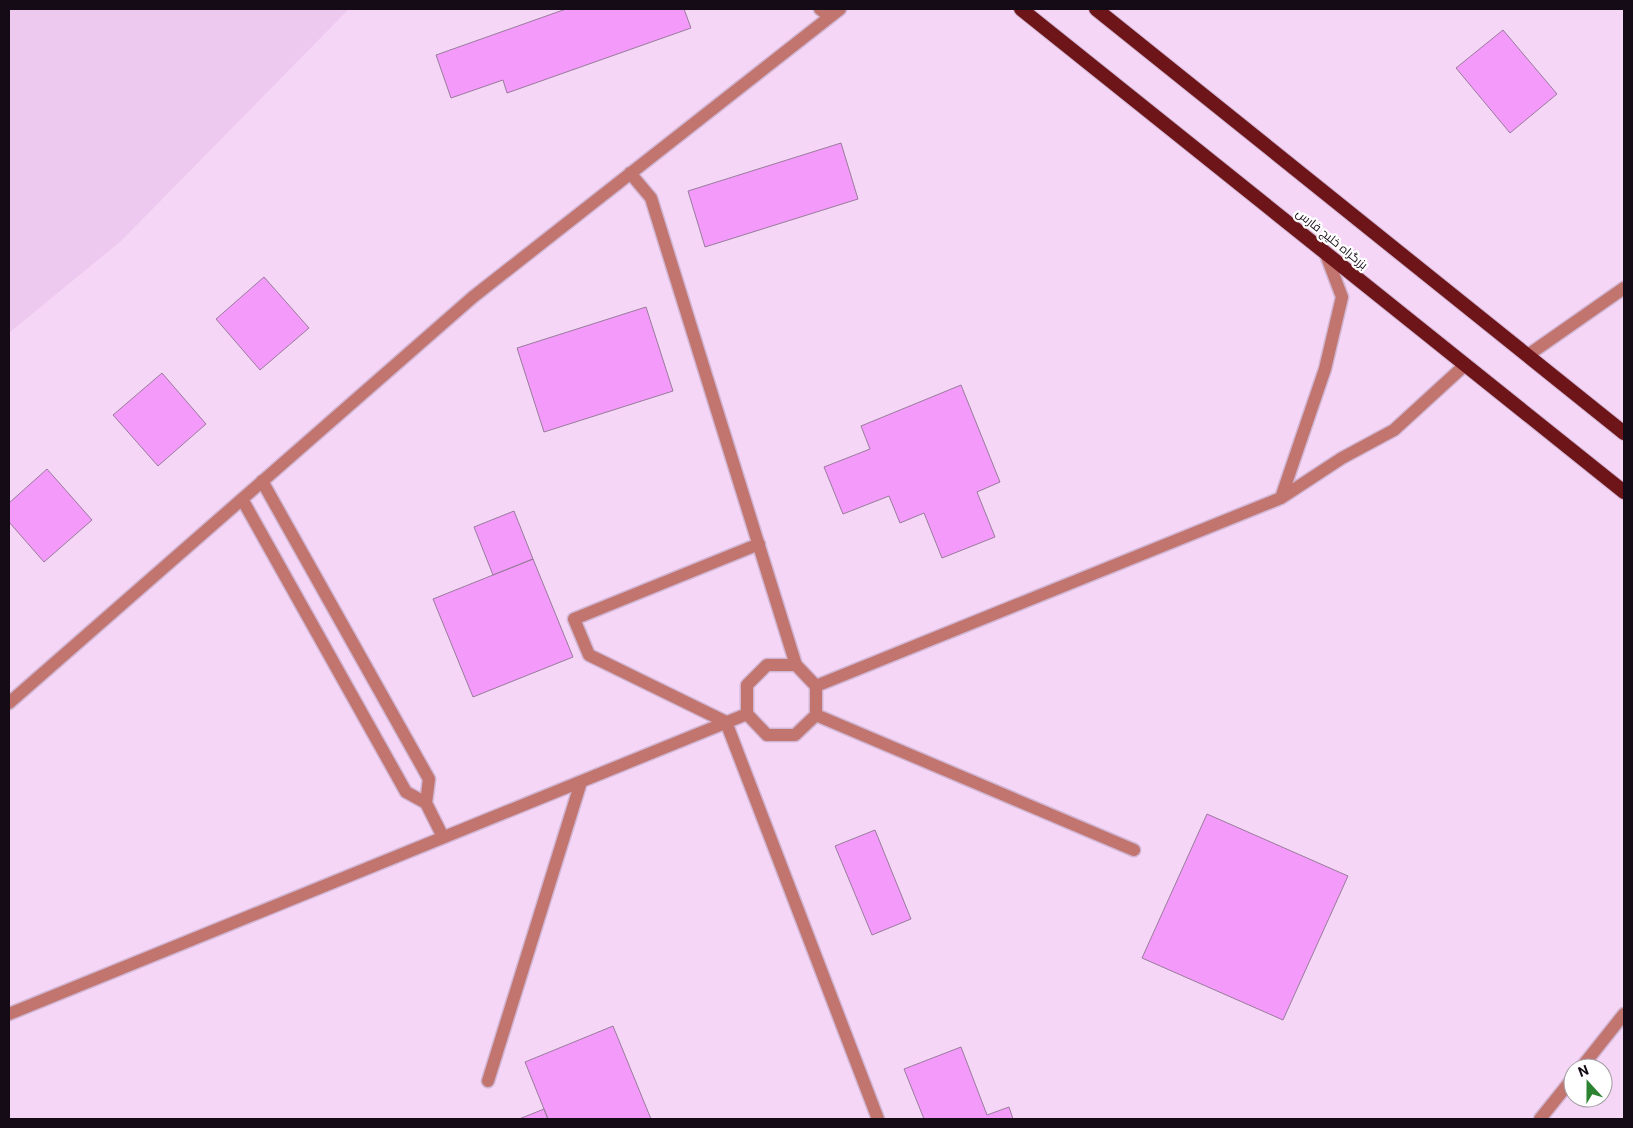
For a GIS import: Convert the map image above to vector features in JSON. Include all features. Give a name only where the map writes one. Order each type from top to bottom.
[{"type":"highway","name":"بزرگراه خلیج فارس","points":[[1021,9],[1624,492]]},
{"type":"highway","points":[[1096,9],[1624,433]]},
{"type":"lane","points":[[9,703],[473,298],[630,174],[830,11]]},
{"type":"lane","points":[[630,174],[651,198],[796,666],[816,686],[816,715],[795,735],[767,735],[747,714],[747,686],[767,665],[796,666]]},
{"type":"lane","points":[[1281,498],[1325,369],[1342,297],[1325,252]]},
{"type":"lane","points":[[1528,355],[1624,288]]},
{"type":"lane","points":[[816,686],[1281,498],[1342,458],[1394,430],[1465,365]]},
{"type":"lane","points":[[262,481],[429,780],[426,803],[443,837]]},
{"type":"lane","points":[[242,499],[406,792],[426,803]]},
{"type":"lane","points":[[758,544],[574,619],[589,655],[726,722],[878,1119]]},
{"type":"lane","points":[[9,1014],[747,714]]},
{"type":"lane","points":[[816,715],[1134,850]]},
{"type":"lane","points":[[488,1081],[581,782]]},
{"type":"lane","points":[[1589,1058],[1624,1014]]},
{"type":"lane","points":[[1540,1119],[1563,1090]]},
{"type":"shaded area","points":[[9,9],[349,9],[121,241],[9,333]]},
{"type":"building","points":[[566,9],[684,9],[691,28],[507,93],[503,80],[451,98],[436,55]]},
{"type":"building","points":[[1503,30],[1557,94],[1510,133],[1456,68]]},
{"type":"building","points":[[841,143],[858,199],[705,247],[688,191]]},
{"type":"building","points":[[264,277],[309,328],[260,370],[216,319]]},
{"type":"building","points":[[646,307],[673,391],[544,432],[517,348]]},
{"type":"building","points":[[162,373],[206,424],[158,466],[113,415]]},
{"type":"building","points":[[961,385],[1000,482],[977,492],[995,537],[942,558],[924,513],[900,523],[889,496],[843,514],[824,467],[870,449],[861,426]]},
{"type":"building","points":[[47,469],[92,520],[44,562],[9,522],[9,503]]},
{"type":"building","points":[[514,511],[533,559],[493,575],[474,527]]},
{"type":"building","points":[[533,559],[573,657],[473,697],[433,599]]},
{"type":"building","points":[[1207,814],[1348,876],[1283,1020],[1142,958]]},
{"type":"building","points":[[875,830],[911,919],[872,935],[835,846]]},
{"type":"building","points":[[613,1026],[651,1119],[548,1119],[525,1062]]},
{"type":"building","points":[[961,1047],[987,1115],[1009,1107],[1013,1119],[924,1119],[904,1069]]},
{"type":"building","points":[[544,1109],[548,1119],[519,1119]]}]
